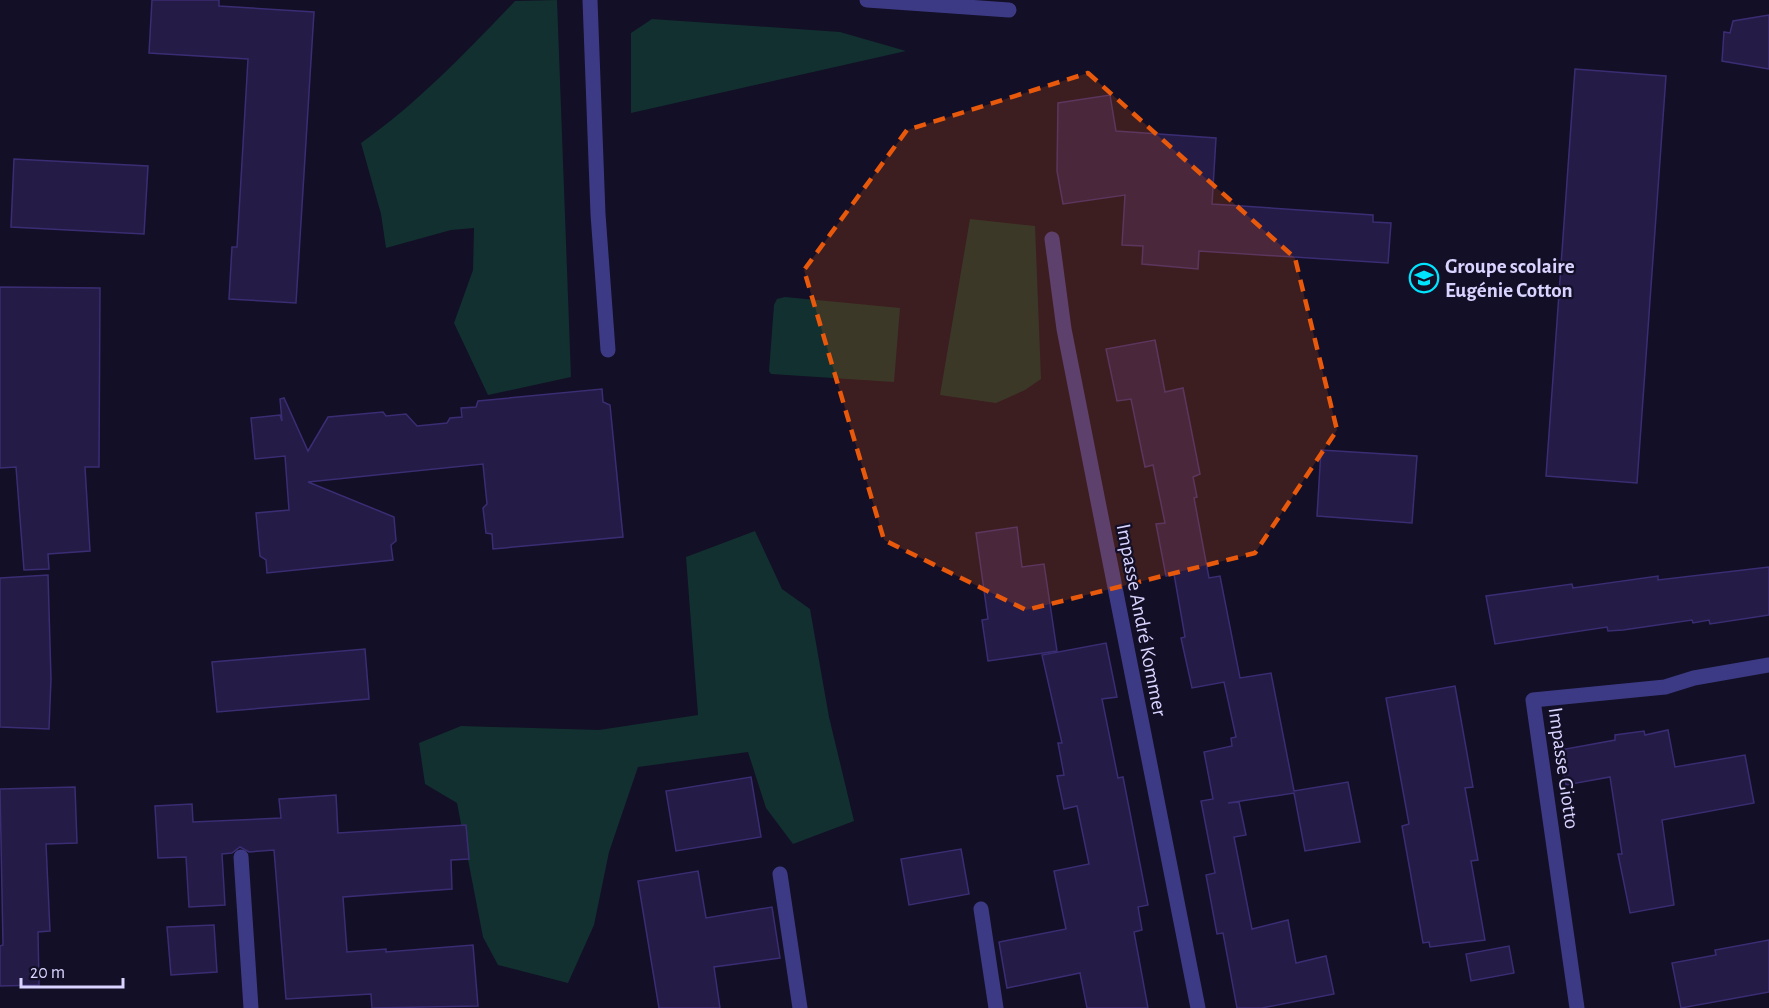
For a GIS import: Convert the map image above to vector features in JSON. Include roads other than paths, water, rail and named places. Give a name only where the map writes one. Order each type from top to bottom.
[{"type":"street","points":[[590,0],[598,214],[608,350]]},
{"type":"street","points":[[867,0],[1009,10]]},
{"type":"street","name":"Impasse André Kommer","points":[[1052,239],[1064,329],[1198,1008]]},
{"type":"street","name":"Impasse Giotto","points":[[1577,1008],[1533,700],[1665,687],[1694,678],[1769,665]]},
{"type":"street","points":[[241,857],[251,1008]]},
{"type":"street","points":[[780,874],[800,1008]]},
{"type":"street","points":[[981,909],[996,1008]]},
{"type":"place","name":"Groupe scolaire Eugénie Cotton","points":[[1424,278]]}]
